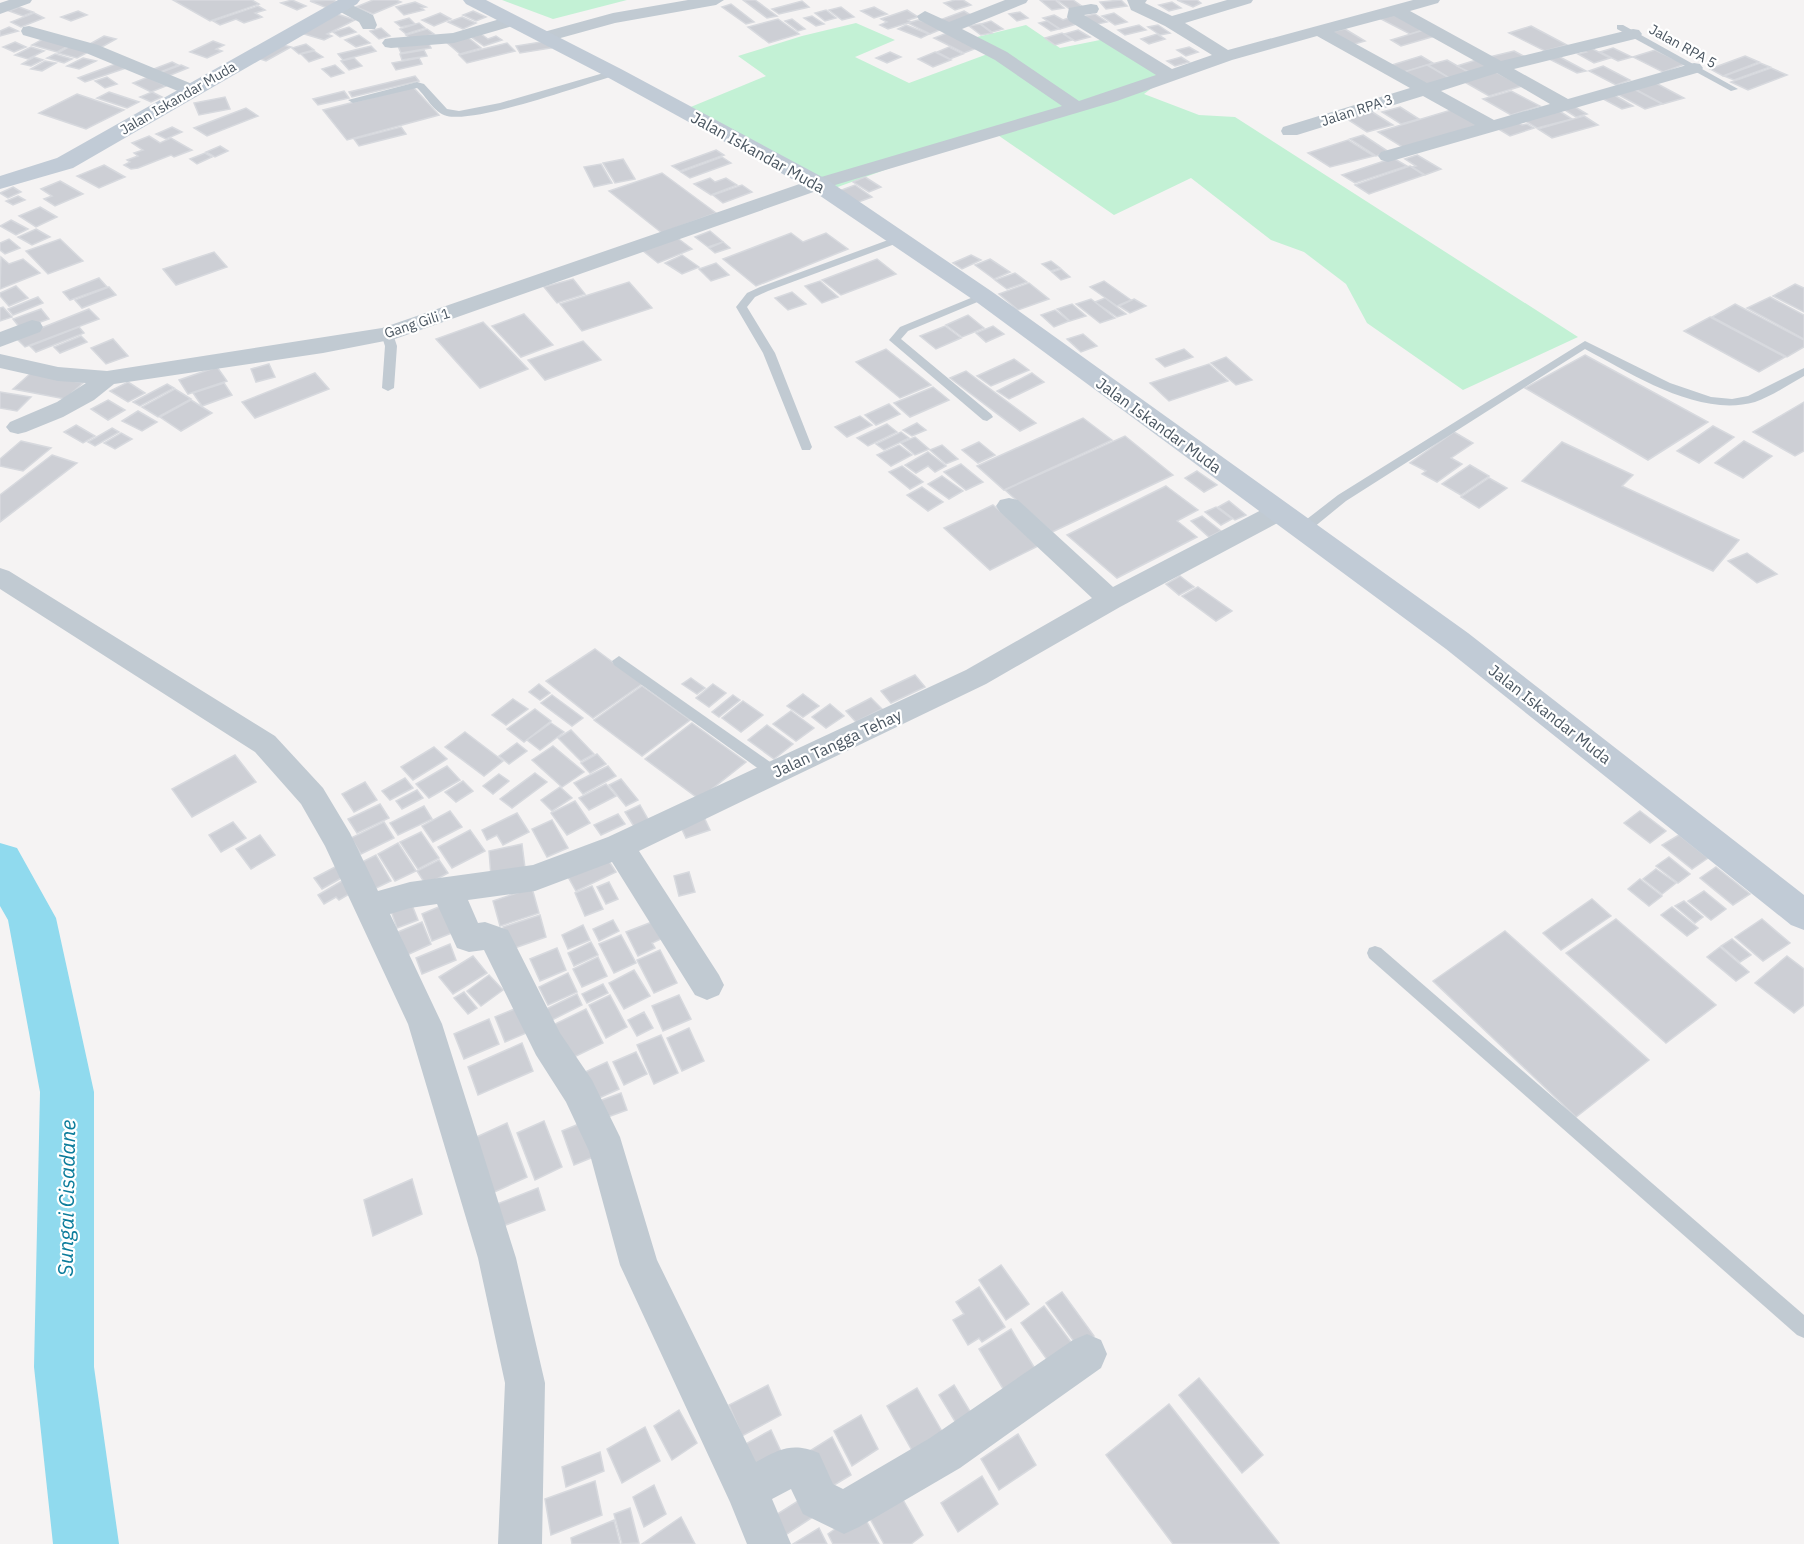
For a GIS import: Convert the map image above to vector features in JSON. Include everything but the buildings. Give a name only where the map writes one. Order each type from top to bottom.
[{"type":"street","points":[[0,9],[24,0]]},
{"type":"street","name":"Jalan Iskandar Muda","points":[[472,0],[614,73],[818,184],[899,239],[983,297],[1457,641],[1804,915]]},
{"type":"street","points":[[546,37],[675,3],[716,0]]},
{"type":"street","points":[[948,28],[1020,0]]},
{"type":"street","points":[[1136,0],[1137,6],[1171,22],[1226,56]]},
{"type":"street","points":[[1171,22],[1245,0]]},
{"type":"street","name":"Gang Gili 1","points":[[0,362],[58,374],[106,378],[323,346],[387,334],[818,184],[1074,106],[1111,97],[1226,56],[1432,0]]},
{"type":"street","points":[[348,1],[367,19],[369,25]]},
{"type":"street","name":"Jalan Iskandar Muda","points":[[0,183],[65,163],[348,1]]},
{"type":"street","points":[[1091,9],[1075,12],[1075,17],[1170,76]]},
{"type":"street","points":[[1396,10],[1566,105]]},
{"type":"street","points":[[925,16],[1001,56],[1074,106]]},
{"type":"street","points":[[392,43],[454,38],[513,20]]},
{"type":"street","points":[[1318,30],[1491,126]]},
{"type":"street","name":"Jalan RPA 3","points":[[1290,131],[1626,30]]},
{"type":"street","points":[[29,31],[92,49],[191,90]]},
{"type":"street","points":[[1388,156],[1694,68]]},
{"type":"street","points":[[0,340],[32,327]]},
{"type":"street","points":[[18,427],[58,413],[76,403],[106,378]]},
{"type":"street","points":[[1009,506],[1110,600]]},
{"type":"street","name":"Jalan Tangga Tehay","points":[[370,907],[410,895],[536,878],[619,846],[976,677],[1110,600],[1278,512]]},
{"type":"street","points":[[0,577],[266,744],[312,796],[339,842],[425,1024],[497,1258],[525,1383],[520,1544]]},
{"type":"street","points":[[619,846],[707,985]]},
{"type":"street","points":[[447,890],[469,938],[485,936],[496,940],[548,1044],[579,1091],[607,1149],[639,1265],[747,1490],[769,1544]]},
{"type":"street","points":[[747,1490],[787,1468],[804,1468],[818,1499],[844,1512],[945,1453],[1087,1354]]},
{"type":"lane","name":"Jalan RPA 5","points":[[1626,30],[1734,89]]},
{"type":"lane","points":[[353,100],[417,85],[421,86],[446,112],[457,114],[481,110],[614,73]]},
{"type":"lane","points":[[806,447],[769,353],[741,307],[751,295],[764,289],[899,239]]},
{"type":"lane","points":[[983,297],[904,329],[897,334],[895,340],[987,417]]},
{"type":"lane","points":[[387,334],[391,346],[388,388]]},
{"type":"lane","points":[[1303,529],[1342,498],[1585,344],[1676,391],[1725,403],[1751,399],[1804,371]]},
{"type":"lane","points":[[619,661],[775,772]]},
{"type":"lane","points":[[1375,953],[1804,1328]]},
{"type":"green space","points":[[502,0],[627,0],[553,19]]},
{"type":"green space","points":[[856,23],[895,40],[855,57],[909,83],[993,52],[973,38],[1026,25],[1060,48],[1105,39],[1165,78],[1144,94],[1199,115],[1235,117],[1578,337],[1463,390],[1367,323],[1346,284],[1304,252],[1271,240],[1191,178],[1114,215],[992,131],[835,188],[681,111],[766,76],[738,56],[802,36]]},
{"type":"waterway","name":"Sungai Cisadane","points":[[0,862],[32,918],[67,1092],[64,1367],[86,1544]]}]
